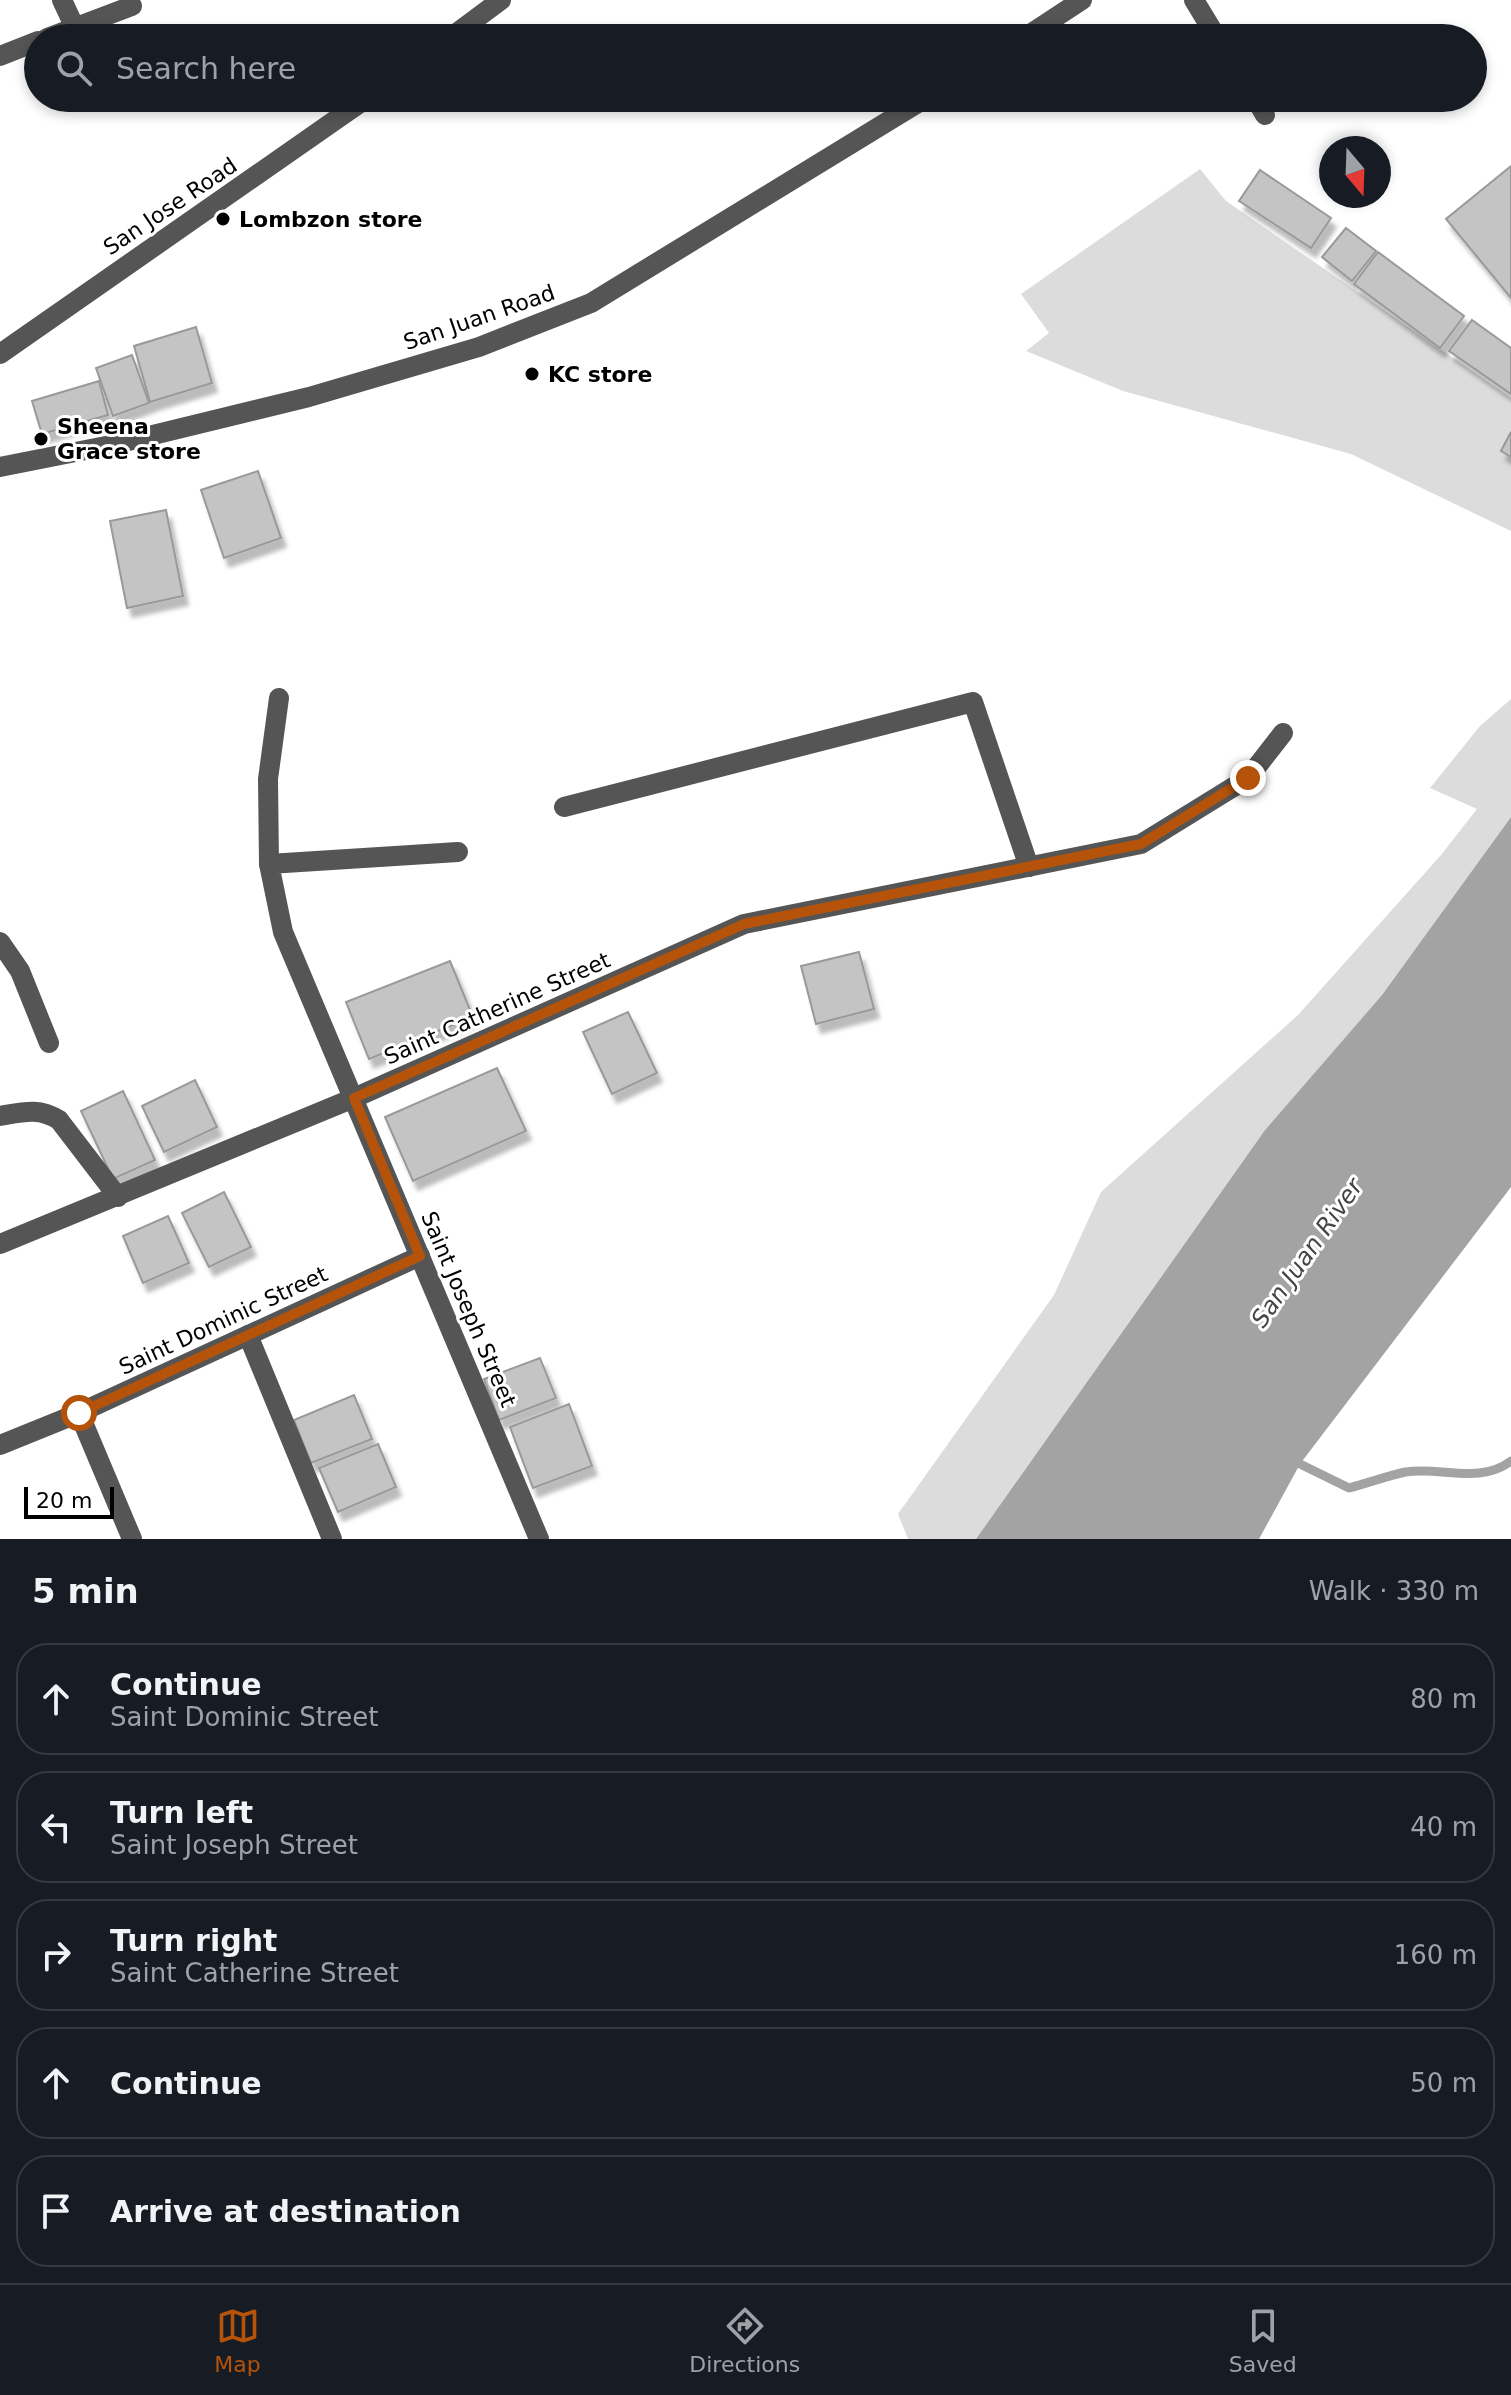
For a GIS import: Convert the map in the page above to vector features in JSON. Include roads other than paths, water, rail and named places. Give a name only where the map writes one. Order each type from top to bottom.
[{"type":"street","points":[[62,0],[73,24]]},
{"type":"street","points":[[469,24],[501,0]]},
{"type":"street","points":[[1045,24],[1082,0]]},
{"type":"street","points":[[1194,0],[1209,24]]},
{"type":"street","points":[[85,24],[132,6]]},
{"type":"street","points":[[0,56],[24,47]]},
{"type":"street","name":"San Jose Road","points":[[0,354],[347,112]]},
{"type":"street","name":"San Juan Road","points":[[0,467],[116,444],[309,397],[479,347],[591,303],[903,112]]},
{"type":"street","name":"Saint Joseph Street","points":[[279,698],[268,779],[269,864],[283,932],[539,1539]]},
{"type":"street","points":[[564,807],[973,702],[1029,867]]},
{"type":"street","name":"Saint Catherine Street","points":[[0,1244],[354,1098],[744,924],[1141,844],[1248,778],[1283,733]]},
{"type":"street","points":[[269,864],[458,852]]},
{"type":"street","points":[[0,942],[20,971],[49,1043]]},
{"type":"street","points":[[0,1116],[33,1110],[47,1112],[59,1120],[118,1197]]},
{"type":"street","name":"Saint Dominic Street","points":[[0,1445],[79,1413],[420,1256]]},
{"type":"street","points":[[248,1335],[332,1539]]},
{"type":"street","points":[[79,1413],[132,1539]]},
{"type":"water","name":"San Juan River","points":[[1511,817],[1511,1187],[1300,1464],[1259,1539],[976,1539],[1265,1130],[1382,995]]},
{"type":"waterway","points":[[1300,1464],[1349,1488],[1405,1472],[1486,1472],[1511,1461]]},
{"type":"place","name":"Lombzon store","points":[[223,219]]},
{"type":"place","name":"KC store","points":[[532,374]]},
{"type":"place","name":"Sheena Grace store","points":[[41,439]]}]
